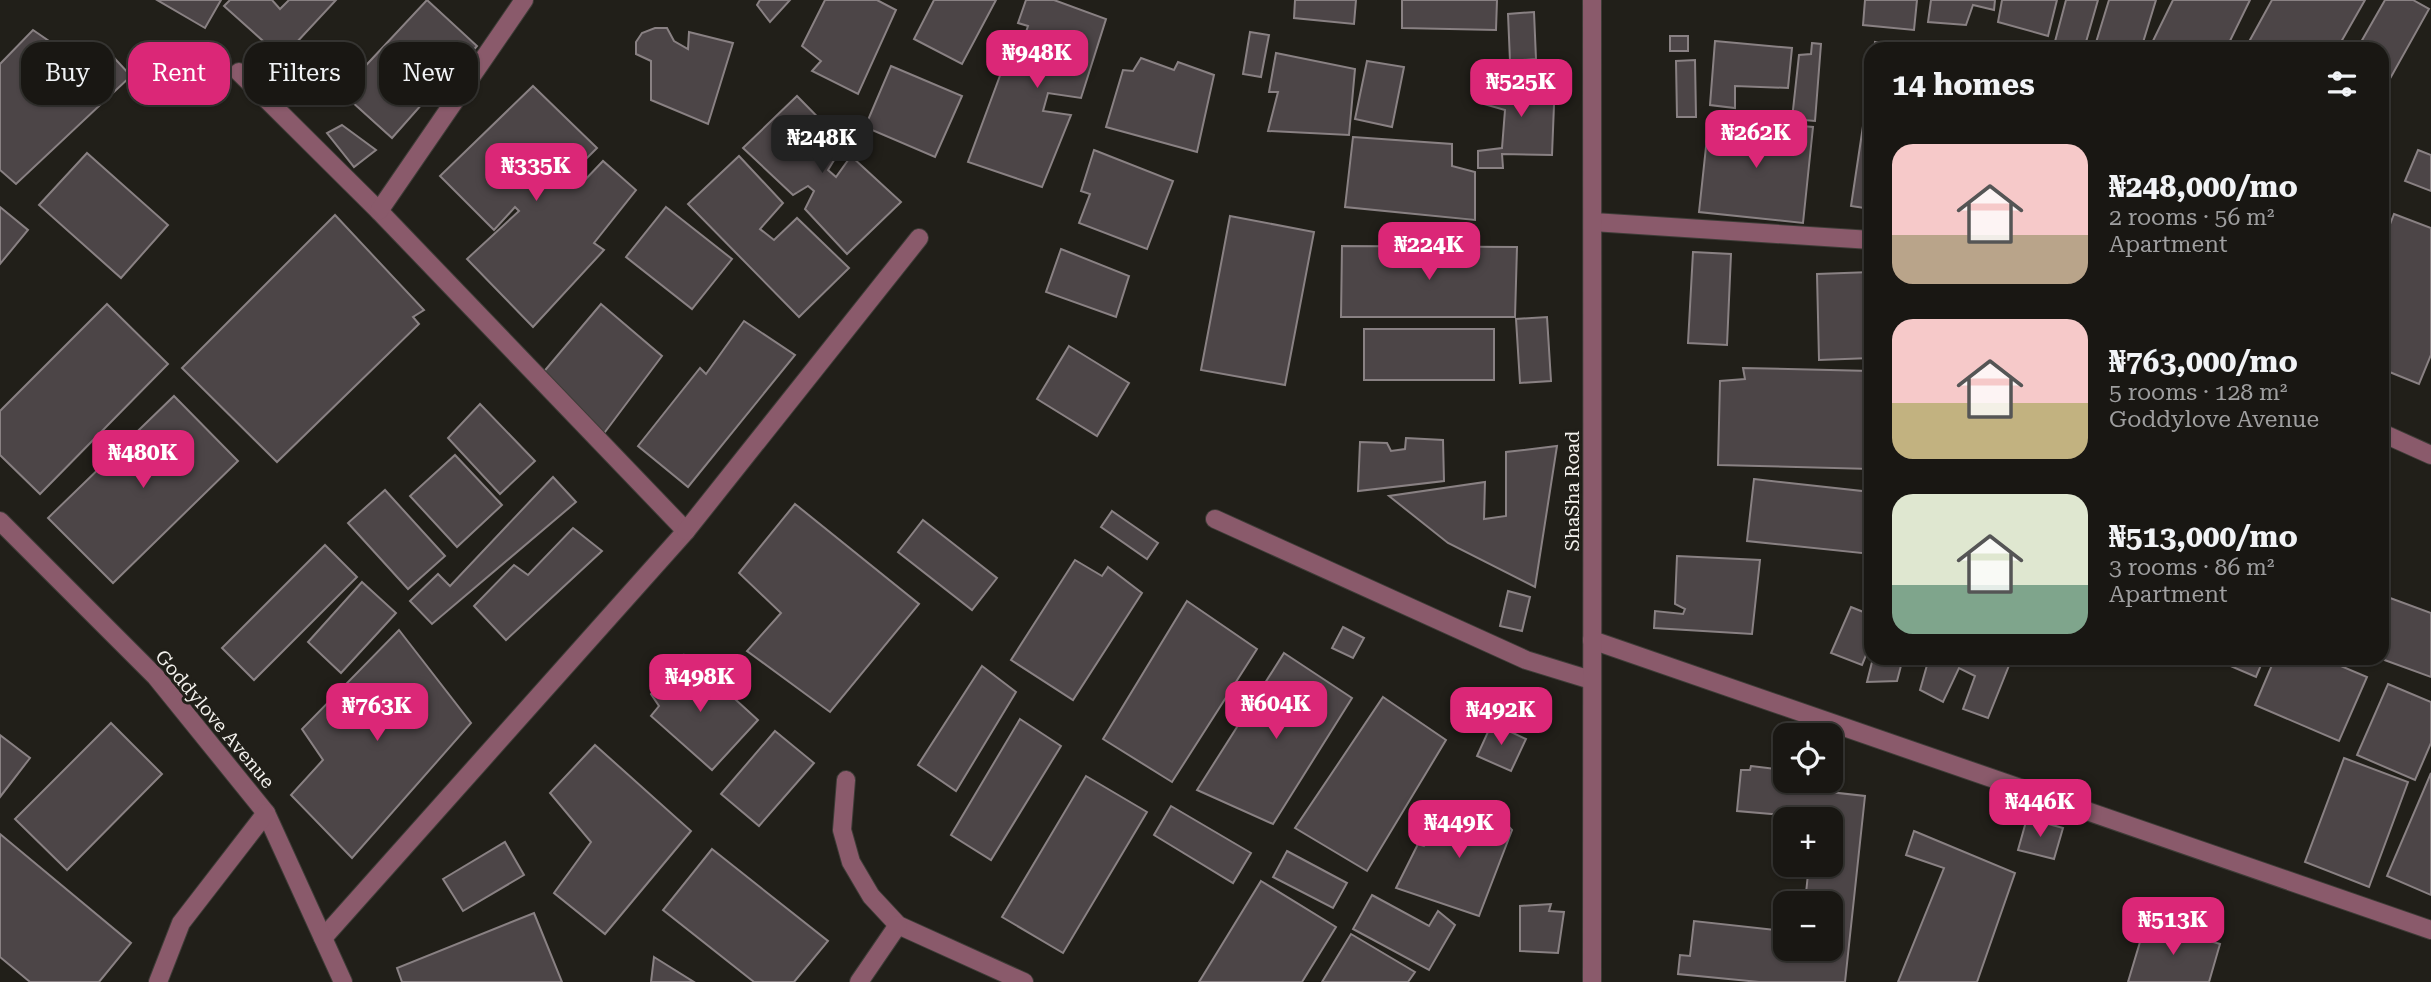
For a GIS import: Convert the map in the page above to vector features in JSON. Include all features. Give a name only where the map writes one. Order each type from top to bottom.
[{"type":"street","points":[[379,211],[524,0]]},
{"type":"street","name":"ShaSha Road","points":[[1592,0],[1592,982]]},
{"type":"street","points":[[239,72],[379,211],[686,531]]},
{"type":"street","points":[[1594,222],[1864,240]]},
{"type":"street","points":[[323,938],[686,531],[919,237]]},
{"type":"street","points":[[2389,436],[2431,455]]},
{"type":"street","points":[[1215,519],[1525,660],[1591,680]]},
{"type":"street","name":"Goddylove Avenue","points":[[0,521],[156,677],[266,813],[343,982]]},
{"type":"street","points":[[1592,640],[2431,930]]},
{"type":"street","points":[[846,780],[842,830],[852,862],[871,896],[898,925],[1024,982]]},
{"type":"street","points":[[158,982],[181,923],[266,813]]},
{"type":"street","points":[[859,982],[898,925]]},
{"type":"building","points":[[157,0],[221,0],[205,28]]},
{"type":"building","points":[[230,0],[272,0],[280,9],[289,0],[336,0],[297,42],[264,42],[224,6]]},
{"type":"building","points":[[427,0],[473,42],[388,42]]},
{"type":"building","points":[[760,0],[790,0],[770,22],[757,5]]},
{"type":"building","points":[[825,0],[877,0],[896,10],[858,94],[812,71],[821,61],[802,46]]},
{"type":"building","points":[[934,0],[996,0],[962,64],[914,39]]},
{"type":"building","points":[[1026,0],[1054,0],[1106,19],[1081,98],[1048,93],[1043,111],[1071,115],[1042,187],[968,162],[1011,46],[1020,50],[1028,26],[1018,23]]},
{"type":"building","points":[[1295,0],[1356,0],[1354,24],[1294,18]]},
{"type":"building","points":[[1402,0],[1497,0],[1496,30],[1402,28]]},
{"type":"building","points":[[1865,0],[1917,0],[1914,30],[1863,25]]},
{"type":"building","points":[[1931,0],[1995,0],[1994,10],[1973,5],[1966,25],[1928,22]]},
{"type":"building","points":[[2002,0],[2057,0],[2048,36],[1998,22]]},
{"type":"building","points":[[2066,0],[2098,0],[2086,42],[2055,42]]},
{"type":"building","points":[[2109,0],[2156,0],[2143,42],[2096,42]]},
{"type":"building","points":[[2173,0],[2250,0],[2229,42],[2152,42]]},
{"type":"building","points":[[2272,0],[2365,0],[2341,42],[2249,42]]},
{"type":"building","points":[[2385,0],[2413,0],[2429,9],[2389,80],[2389,42],[2361,42]]},
{"type":"building","points":[[1534,12],[1536,59],[1510,61],[1508,14]]},
{"type":"building","points":[[655,28],[667,28],[674,41],[688,49],[689,32],[733,43],[708,124],[651,100],[651,61],[636,54],[636,42],[642,33]]},
{"type":"building","points":[[33,30],[51,42],[21,42]]},
{"type":"building","points":[[1250,32],[1269,35],[1261,77],[1243,74]]},
{"type":"building","points":[[1670,36],[1688,36],[1688,51],[1670,51]]},
{"type":"building","points":[[1715,41],[1792,48],[1788,88],[1735,86],[1735,108],[1710,105]]},
{"type":"building","points":[[21,42],[21,105],[100,105],[16,184],[0,170],[0,64]]},
{"type":"building","points":[[1812,43],[1821,44],[1815,121],[1792,119],[1799,55],[1811,54]]},
{"type":"building","points":[[379,51],[379,105],[421,105],[392,138],[355,105],[365,105],[365,66]]},
{"type":"building","points":[[1276,53],[1355,69],[1349,135],[1268,131],[1278,92],[1269,92]]},
{"type":"building","points":[[114,58],[128,73],[128,79],[114,92]]},
{"type":"building","points":[[1141,58],[1174,70],[1178,62],[1214,75],[1197,152],[1106,127],[1123,70],[1133,71]]},
{"type":"building","points":[[1695,60],[1696,117],[1677,117],[1676,61]]},
{"type":"building","points":[[1367,61],[1404,67],[1392,127],[1355,119]]},
{"type":"building","points":[[891,66],[962,96],[935,157],[865,127]]},
{"type":"building","points":[[1555,80],[1552,155],[1502,154],[1503,168],[1478,168],[1478,151],[1502,148],[1505,110],[1484,104],[1487,81]]},
{"type":"building","points":[[533,86],[597,148],[571,174],[583,182],[603,161],[636,190],[594,243],[604,250],[533,327],[467,259],[519,211],[515,207],[494,230],[440,176]]},
{"type":"building","points":[[797,96],[844,144],[828,170],[836,177],[851,156],[901,202],[847,254],[805,209],[814,191],[808,186],[793,195],[743,148]]},
{"type":"building","points":[[1709,119],[1813,127],[1803,223],[1699,212]]},
{"type":"building","points":[[1864,120],[1864,208],[1851,206]]},
{"type":"building","points":[[342,125],[376,150],[354,167],[327,133]]},
{"type":"building","points":[[1353,137],[1452,144],[1452,166],[1475,172],[1475,220],[1345,207]]},
{"type":"building","points":[[1094,150],[1173,181],[1147,249],[1079,223],[1090,194],[1081,191]]},
{"type":"building","points":[[2418,150],[2431,155],[2431,191],[2405,181]]},
{"type":"building","points":[[87,153],[168,225],[121,278],[39,205]]},
{"type":"building","points":[[739,156],[783,203],[760,229],[774,240],[797,218],[849,268],[799,317],[688,204]]},
{"type":"building","points":[[0,207],[28,230],[0,264]]},
{"type":"building","points":[[666,207],[732,259],[692,309],[626,257]]},
{"type":"building","points":[[2394,214],[2431,228],[2431,355],[2419,384],[2389,372],[2389,227]]},
{"type":"building","points":[[335,215],[424,310],[413,317],[419,324],[277,462],[182,368]]},
{"type":"building","points":[[1230,216],[1314,232],[1285,385],[1201,370]]},
{"type":"building","points":[[1342,246],[1517,247],[1515,317],[1341,317]]},
{"type":"building","points":[[1061,249],[1129,276],[1116,317],[1046,292]]},
{"type":"building","points":[[1693,252],[1731,254],[1727,345],[1688,343]]},
{"type":"building","points":[[1864,272],[1864,358],[1819,360],[1817,274]]},
{"type":"building","points":[[107,304],[168,364],[40,494],[0,455],[0,411]]},
{"type":"building","points":[[601,304],[662,356],[599,440],[541,375]]},
{"type":"building","points":[[1547,317],[1551,381],[1520,383],[1516,319]]},
{"type":"building","points":[[744,321],[795,355],[688,487],[638,446],[700,368],[706,374]]},
{"type":"building","points":[[1364,329],[1494,329],[1494,380],[1364,380]]},
{"type":"building","points":[[1069,346],[1129,383],[1097,436],[1037,399]]},
{"type":"building","points":[[1743,368],[1864,371],[1864,469],[1718,465],[1720,381],[1745,379]]},
{"type":"building","points":[[174,396],[238,461],[113,583],[48,518]]},
{"type":"building","points":[[480,404],[535,461],[500,494],[448,438]]},
{"type":"building","points":[[1406,438],[1443,440],[1444,481],[1358,491],[1360,442],[1387,443],[1391,451],[1405,449]]},
{"type":"building","points":[[1557,446],[1535,587],[1448,543],[1389,496],[1485,482],[1484,519],[1506,516],[1506,452]]},
{"type":"building","points":[[455,455],[502,505],[457,547],[410,496]]},
{"type":"building","points":[[553,477],[576,502],[432,624],[410,601],[438,574],[450,586]]},
{"type":"building","points":[[1754,479],[1864,491],[1864,553],[1747,541]]},
{"type":"building","points":[[385,490],[445,556],[408,589],[348,523]]},
{"type":"building","points":[[795,504],[919,604],[830,712],[747,651],[781,613],[739,573]]},
{"type":"building","points":[[1112,511],[1158,543],[1147,559],[1101,527]]},
{"type":"building","points":[[923,520],[997,578],[972,610],[898,552]]},
{"type":"building","points":[[573,528],[602,551],[506,640],[474,606],[514,565],[528,575]]},
{"type":"building","points":[[325,545],[357,577],[254,680],[222,648]]},
{"type":"building","points":[[1677,556],[1760,560],[1752,634],[1654,628],[1655,611],[1683,614],[1685,609],[1675,604]]},
{"type":"building","points":[[1075,560],[1102,576],[1108,567],[1142,593],[1073,700],[1011,660]]},
{"type":"building","points":[[362,582],[396,613],[341,673],[308,642]]},
{"type":"building","points":[[1508,591],[1530,597],[1522,631],[1500,626]]},
{"type":"building","points":[[2389,598],[2431,613],[2431,677],[2389,662]]},
{"type":"building","points":[[1187,601],[1257,649],[1172,782],[1103,739]]},
{"type":"building","points":[[1851,607],[1864,612],[1862,665],[1831,653]]},
{"type":"building","points":[[1343,627],[1364,638],[1353,658],[1332,648]]},
{"type":"building","points":[[399,630],[471,723],[352,858],[291,795],[323,760],[302,729]]},
{"type":"building","points":[[1284,653],[1352,698],[1273,824],[1197,790]]},
{"type":"building","points":[[684,655],[712,679],[707,692],[718,698],[725,690],[758,720],[712,770],[651,716],[659,706],[651,694]]},
{"type":"building","points":[[1871,665],[1901,665],[1897,681],[1867,682]]},
{"type":"building","points":[[1927,665],[2009,665],[1988,718],[1963,709],[1975,676],[1959,668],[1943,702],[1920,690]]},
{"type":"building","points":[[2228,665],[2261,665],[2256,677]]},
{"type":"building","points":[[2272,665],[2339,665],[2367,677],[2339,741],[2255,705]]},
{"type":"building","points":[[982,666],[1016,692],[956,791],[918,765]]},
{"type":"building","points":[[2388,684],[2431,702],[2431,743],[2415,780],[2357,755]]},
{"type":"building","points":[[1383,697],[1446,740],[1367,871],[1295,828]]},
{"type":"building","points":[[1020,719],[1061,746],[991,860],[951,835]]},
{"type":"building","points":[[111,723],[162,774],[67,870],[15,819]]},
{"type":"building","points":[[1492,723],[1526,739],[1511,771],[1477,756]]},
{"type":"building","points":[[775,731],[814,763],[759,826],[721,794]]},
{"type":"building","points":[[0,735],[30,758],[0,797]]},
{"type":"building","points":[[595,745],[691,831],[605,934],[554,893],[591,842],[550,793]]},
{"type":"building","points":[[2344,758],[2408,782],[2369,887],[2305,862]]},
{"type":"building","points":[[1751,766],[1773,769],[1773,793],[1838,793],[1865,796],[1845,982],[1759,982],[1678,974],[1680,955],[1690,956],[1694,921],[1773,930],[1773,961],[1843,961],[1843,891],[1806,891],[1808,877],[1843,877],[1843,807],[1773,807],[1773,814],[1737,811],[1741,770],[1750,770]]},
{"type":"building","points":[[2431,773],[2431,895],[2387,876]]},
{"type":"building","points":[[1086,776],[1147,812],[1063,953],[1002,917]]},
{"type":"building","points":[[1486,802],[1512,830],[1479,916],[1396,888],[1418,844],[1424,846],[1458,803],[1472,815]]},
{"type":"building","points":[[1171,806],[1251,853],[1233,883],[1154,835]]},
{"type":"building","points":[[2027,818],[2063,828],[2054,859],[2018,850]]},
{"type":"building","points":[[1914,831],[2015,873],[1977,982],[1898,982],[1944,868],[1906,855]]},
{"type":"building","points":[[0,834],[131,943],[99,982],[30,982],[0,957]]},
{"type":"building","points":[[505,842],[524,875],[463,911],[443,879]]},
{"type":"building","points":[[712,849],[828,941],[794,982],[754,982],[663,910]]},
{"type":"building","points":[[1287,851],[1347,883],[1333,908],[1273,877]]},
{"type":"building","points":[[1261,881],[1336,927],[1302,982],[1199,982]]},
{"type":"building","points":[[1372,895],[1429,926],[1438,911],[1455,925],[1429,970],[1353,929]]},
{"type":"building","points":[[1551,904],[1549,911],[1564,912],[1558,953],[1520,951],[1520,906]]},
{"type":"building","points":[[534,913],[562,982],[402,982],[397,968]]},
{"type":"building","points":[[2146,922],[2220,944],[2209,982],[2128,982]]},
{"type":"building","points":[[1351,934],[1415,972],[1408,982],[1322,982]]},
{"type":"building","points":[[654,957],[694,982],[651,982]]}]
